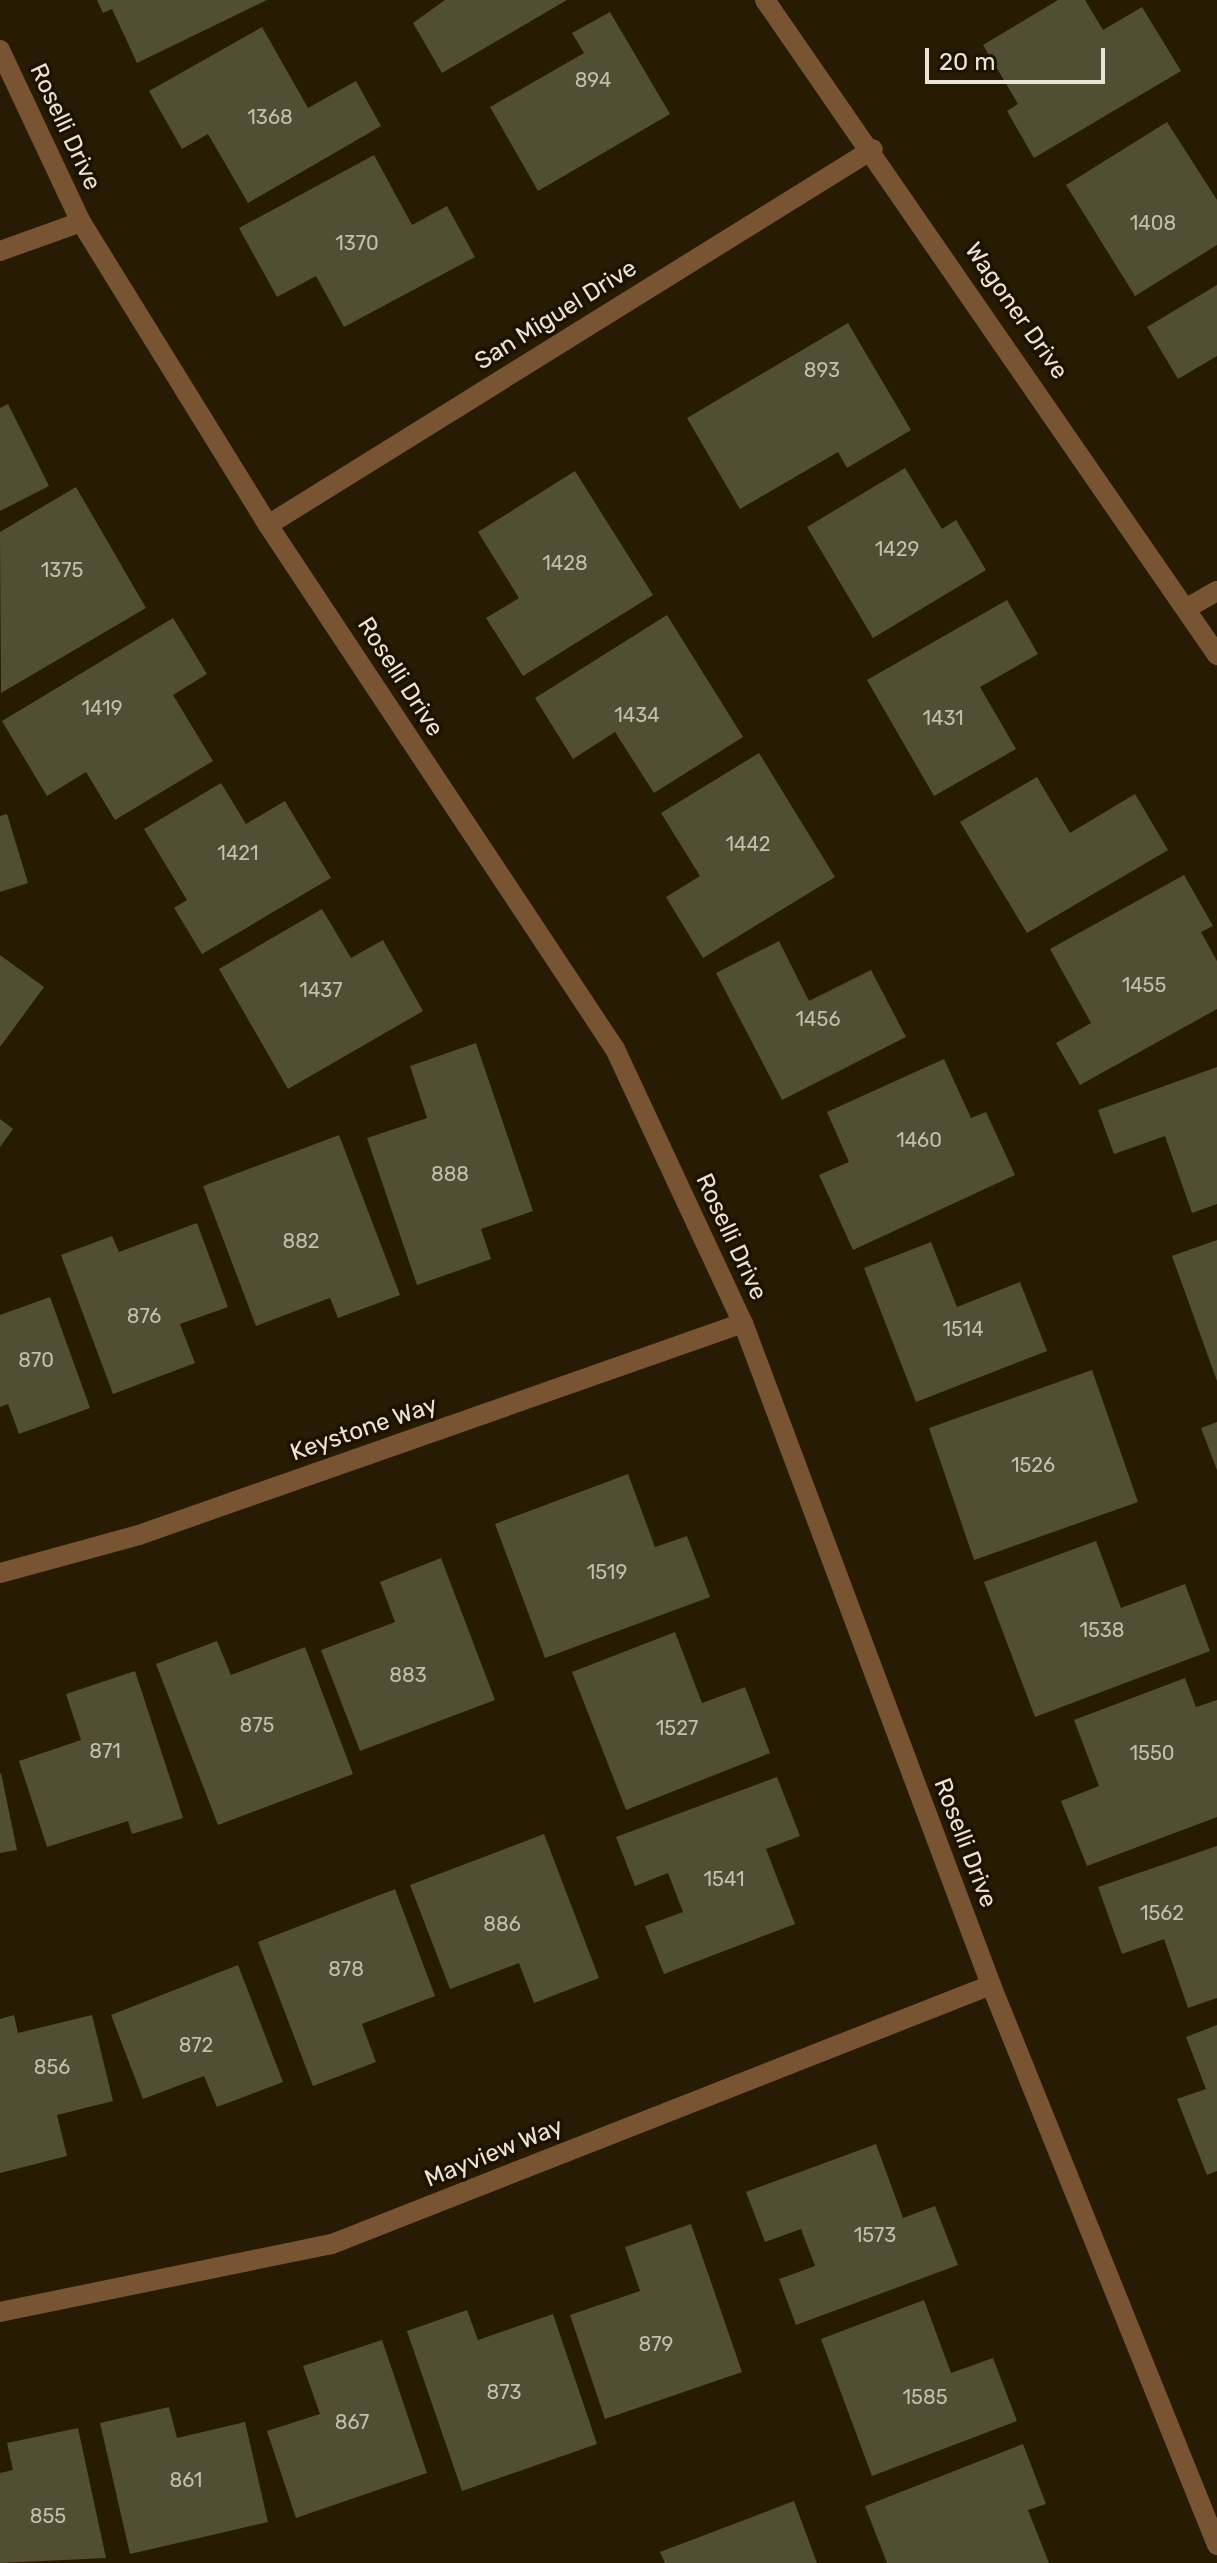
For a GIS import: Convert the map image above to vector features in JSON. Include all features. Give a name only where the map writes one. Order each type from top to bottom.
[{"type":"street","name":"Wagoner Drive","points":[[765,0],[873,149],[1189,607],[1217,655]]},
{"type":"street","name":"Roselli Drive","points":[[0,50],[81,222],[268,525],[615,1049],[743,1323],[991,1985],[1217,2545]]},
{"type":"street","name":"San Miguel Drive","points":[[268,525],[873,149]]},
{"type":"street","points":[[0,251],[81,222]]},
{"type":"street","points":[[1189,607],[1217,591]]},
{"type":"street","name":"Keystone Way","points":[[0,1573],[139,1535],[743,1323]]},
{"type":"street","name":"Mayview Way","points":[[0,2312],[332,2244],[991,1985]]},
{"type":"building","points":[[97,0],[267,0],[137,63],[112,9],[103,13]]},
{"type":"building","points":[[445,0],[567,0],[442,73],[413,23]]},
{"type":"building","points":[[1058,0],[1085,0],[1103,30],[1142,7],[1181,71],[1034,158],[1007,111],[1018,104],[983,45]]},
{"type":"building","points":[[610,12],[670,114],[538,191],[490,107],[584,53],[572,33]]},
{"type":"building","points":[[262,27],[308,108],[356,81],[381,126],[248,203],[208,134],[182,149],[149,91]]},
{"type":"building","points":[[1167,122],[1217,200],[1217,245],[1135,296],[1066,185]]},
{"type":"building","points":[[374,155],[412,225],[447,206],[475,257],[344,327],[316,276],[277,297],[239,228]]},
{"type":"building","points":[[1217,285],[1217,356],[1178,379],[1147,327]]},
{"type":"building","points":[[848,323],[911,430],[847,468],[838,452],[740,509],[687,418]]},
{"type":"building","points":[[8,404],[49,486],[0,511],[0,408]]},
{"type":"building","points":[[905,468],[942,529],[956,520],[986,570],[873,638],[807,527]]},
{"type":"building","points":[[575,471],[653,595],[523,676],[486,618],[519,598],[478,532]]},
{"type":"building","points":[[76,487],[146,608],[1,693],[0,532]]},
{"type":"building","points":[[1007,600],[1038,654],[980,687],[1016,749],[934,796],[867,680]]},
{"type":"building","points":[[667,615],[743,737],[654,793],[615,732],[573,759],[535,698]]},
{"type":"building","points":[[173,618],[207,674],[173,695],[213,761],[115,820],[86,772],[47,796],[2,721]]},
{"type":"building","points":[[759,753],[835,877],[703,958],[666,897],[700,876],[661,813]]},
{"type":"building","points":[[1037,777],[1070,833],[1135,794],[1168,850],[1027,933],[960,822]]},
{"type":"building","points":[[221,783],[246,824],[285,801],[331,878],[202,954],[174,908],[187,900],[144,829]]},
{"type":"building","points":[[7,814],[28,883],[0,892],[0,816]]},
{"type":"building","points":[[1184,875],[1213,926],[1201,932],[1217,961],[1217,1009],[1080,1085],[1056,1043],[1091,1023],[1050,949]]},
{"type":"building","points":[[322,909],[351,958],[383,940],[423,1011],[288,1089],[219,969]]},
{"type":"building","points":[[779,941],[809,1001],[871,970],[906,1037],[782,1100],[716,973]]},
{"type":"building","points":[[0,955],[44,987],[0,1047]]},
{"type":"building","points":[[476,1043],[533,1211],[481,1229],[491,1259],[417,1285],[367,1138],[427,1118],[410,1066]]},
{"type":"building","points":[[944,1059],[971,1118],[986,1112],[1015,1175],[853,1250],[819,1175],[849,1162],[827,1112]]},
{"type":"building","points":[[1217,1067],[1217,1204],[1192,1213],[1165,1136],[1114,1154],[1098,1110]]},
{"type":"building","points":[[0,1119],[13,1129],[0,1147]]},
{"type":"building","points":[[339,1135],[400,1295],[338,1318],[330,1298],[256,1326],[203,1186]]},
{"type":"building","points":[[197,1223],[228,1307],[180,1324],[195,1363],[113,1394],[61,1255],[112,1236],[119,1252]]},
{"type":"building","points":[[1217,1240],[1217,1381],[1172,1256]]},
{"type":"building","points":[[931,1242],[957,1307],[1020,1282],[1047,1351],[916,1402],[864,1268]]},
{"type":"building","points":[[50,1297],[90,1408],[19,1434],[8,1404],[0,1407],[0,1315]]},
{"type":"building","points":[[1092,1370],[1138,1502],[974,1560],[929,1428]]},
{"type":"building","points":[[1217,1422],[1217,1470],[1201,1428]]},
{"type":"building","points":[[628,1474],[655,1547],[687,1536],[710,1597],[545,1658],[495,1524]]},
{"type":"building","points":[[1096,1541],[1121,1608],[1185,1584],[1210,1651],[1035,1717],[984,1582]]},
{"type":"building","points":[[441,1558],[495,1700],[360,1751],[321,1650],[395,1622],[380,1582]]},
{"type":"building","points":[[675,1632],[702,1703],[745,1687],[770,1753],[626,1810],[572,1672]]},
{"type":"building","points":[[217,1641],[231,1675],[305,1647],[353,1774],[218,1825],[156,1664]]},
{"type":"building","points":[[135,1671],[183,1818],[132,1834],[128,1821],[47,1847],[19,1761],[81,1740],[66,1694]]},
{"type":"building","points":[[1185,1678],[1196,1707],[1217,1700],[1217,1817],[1087,1866],[1061,1801],[1099,1786],[1074,1720]]},
{"type":"building","points":[[0,1774],[17,1850],[0,1853]]},
{"type":"building","points":[[777,1777],[800,1836],[766,1849],[795,1924],[664,1974],[645,1926],[683,1912],[668,1873],[635,1886],[616,1837]]},
{"type":"building","points":[[544,1834],[599,1978],[534,2003],[519,1963],[450,1989],[410,1885]]},
{"type":"building","points":[[1217,1846],[1217,1998],[1188,2008],[1164,1939],[1122,1954],[1098,1887]]},
{"type":"building","points":[[395,1889],[435,1996],[362,2024],[376,2062],[313,2086],[258,1942]]},
{"type":"building","points":[[238,1965],[283,2082],[217,2107],[204,2076],[143,2099],[111,2015]]},
{"type":"building","points":[[14,2015],[18,2033],[92,2015],[113,2101],[57,2115],[67,2156],[0,2173],[0,2019]]},
{"type":"building","points":[[1217,2025],[1217,2171],[1207,2175],[1177,2099],[1206,2089],[1186,2037]]},
{"type":"building","points":[[876,2144],[903,2218],[935,2206],[958,2265],[796,2325],[779,2279],[815,2266],[801,2229],[765,2242],[746,2192]]},
{"type":"building","points":[[691,2224],[742,2372],[605,2419],[570,2315],[640,2291],[625,2247]]},
{"type":"building","points":[[924,2300],[951,2373],[993,2358],[1017,2421],[872,2476],[821,2339]]},
{"type":"building","points":[[467,2310],[478,2340],[553,2314],[597,2444],[462,2491],[407,2331]]},
{"type":"building","points":[[382,2340],[427,2473],[296,2518],[267,2431],[320,2414],[303,2366]]},
{"type":"building","points":[[169,2407],[177,2438],[245,2422],[268,2522],[130,2554],[100,2423]]},
{"type":"building","points":[[78,2428],[106,2558],[0,2563],[0,2473],[13,2470],[7,2443]]},
{"type":"building","points":[[1023,2444],[1046,2504],[1028,2510],[1049,2563],[887,2563],[865,2506]]},
{"type":"building","points":[[794,2501],[817,2563],[665,2563],[660,2552]]}]
